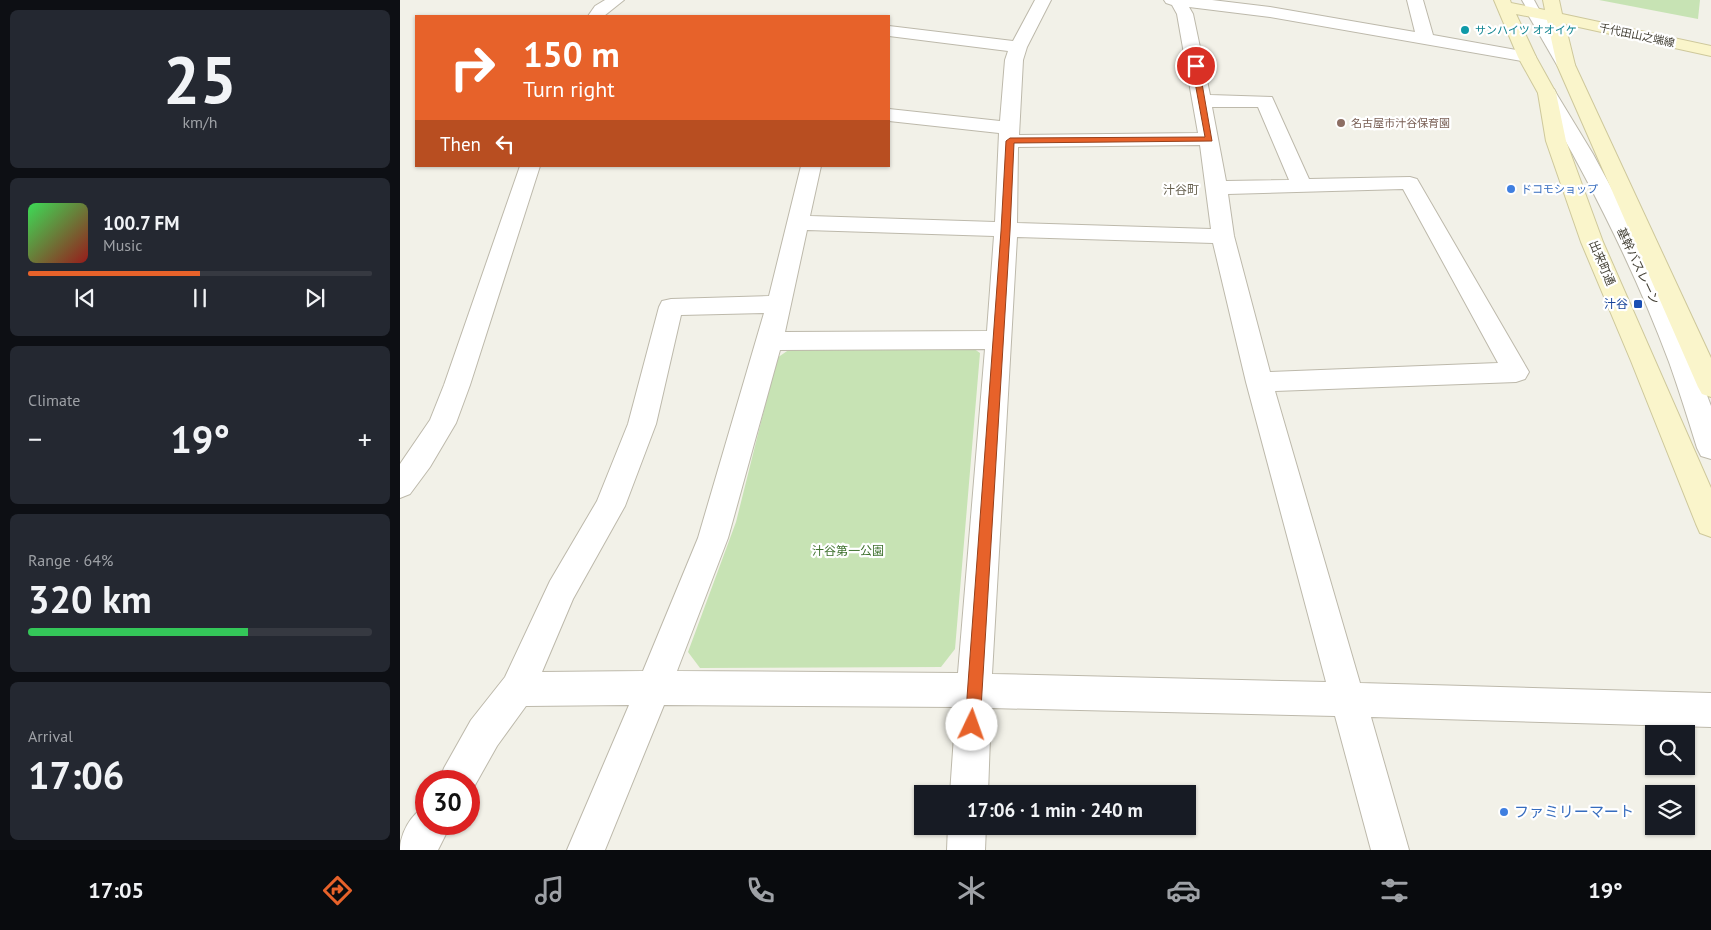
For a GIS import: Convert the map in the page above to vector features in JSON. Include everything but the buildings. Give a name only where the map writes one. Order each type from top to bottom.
[{"type":"main road","name":"千代田山之端線","points":[[1503,3],[1554,7],[1711,39]]},
{"type":"main road","name":"出来町通","points":[[1503,3],[1527,57],[1547,93],[1556,141],[1592,242],[1644,361],[1711,524]]},
{"type":"main road","name":"千代田山之端線","points":[[1554,7],[1711,51]]},
{"type":"main road","points":[[1554,7],[1566,65],[1711,387]]},
{"type":"street","points":[[597,15],[601,9],[616,0]]},
{"type":"street","points":[[969,785],[974,691],[1006,231],[1009,134],[1014,60],[1018,47],[1043,0]]},
{"type":"street","points":[[1172,0],[1270,6],[1527,57]]},
{"type":"street","points":[[1178,0],[1186,14],[1209,139],[1223,236],[1259,382],[1390,850]]},
{"type":"street","points":[[1415,0],[1425,38]]},
{"type":"street","points":[[1531,4],[1566,65]]},
{"type":"street","points":[[890,31],[1018,47]]},
{"type":"street","name":"基幹バスレーン","points":[[1547,93],[1573,134],[1631,249],[1677,349],[1711,448]]},
{"type":"street","points":[[1202,102],[1265,101],[1301,184]]},
{"type":"street","points":[[890,115],[1009,134],[1209,139]]},
{"type":"street","points":[[400,486],[420,459],[442,423],[530,167]]},
{"type":"street","points":[[586,850],[654,687],[713,538],[770,341],[811,167]]},
{"type":"street","points":[[1216,188],[1301,184],[1410,183],[1516,372],[1259,382]]},
{"type":"street","points":[[798,223],[1006,231],[1223,236]]},
{"type":"street","points":[[463,770],[484,732],[517,689],[561,591],[610,506],[642,424],[671,307],[778,304]]},
{"type":"street","points":[[770,341],[998,340]]},
{"type":"street","points":[[517,689],[654,687],[974,691],[1711,710]]},
{"type":"street","points":[[415,850],[425,835]]},
{"type":"street","points":[[966,850],[967,835]]},
{"type":"green space","points":[[1599,0],[1700,0],[1698,19]]},
{"type":"green space","name":"汁谷第一公園","points":[[970,346],[980,353],[955,649],[941,667],[700,668],[688,652],[736,522],[777,358],[790,349]]},
{"type":"place","name":"サンハイツ オオイケ","points":[[1465,30]]},
{"type":"place","name":"名古屋市汁谷保育園","points":[[1341,123]]},
{"type":"place","name":"ドコモショップ","points":[[1511,189]]},
{"type":"place","name":"汁谷","points":[[1638,304]]},
{"type":"place","name":"ファミリーマート","points":[[1504,812]]},
{"type":"district","name":"汁谷町","points":[[1181,190]]},
{"type":"route","points":[[972,725],[1006,231],[1010,141],[1209,139],[1196,66]]}]
